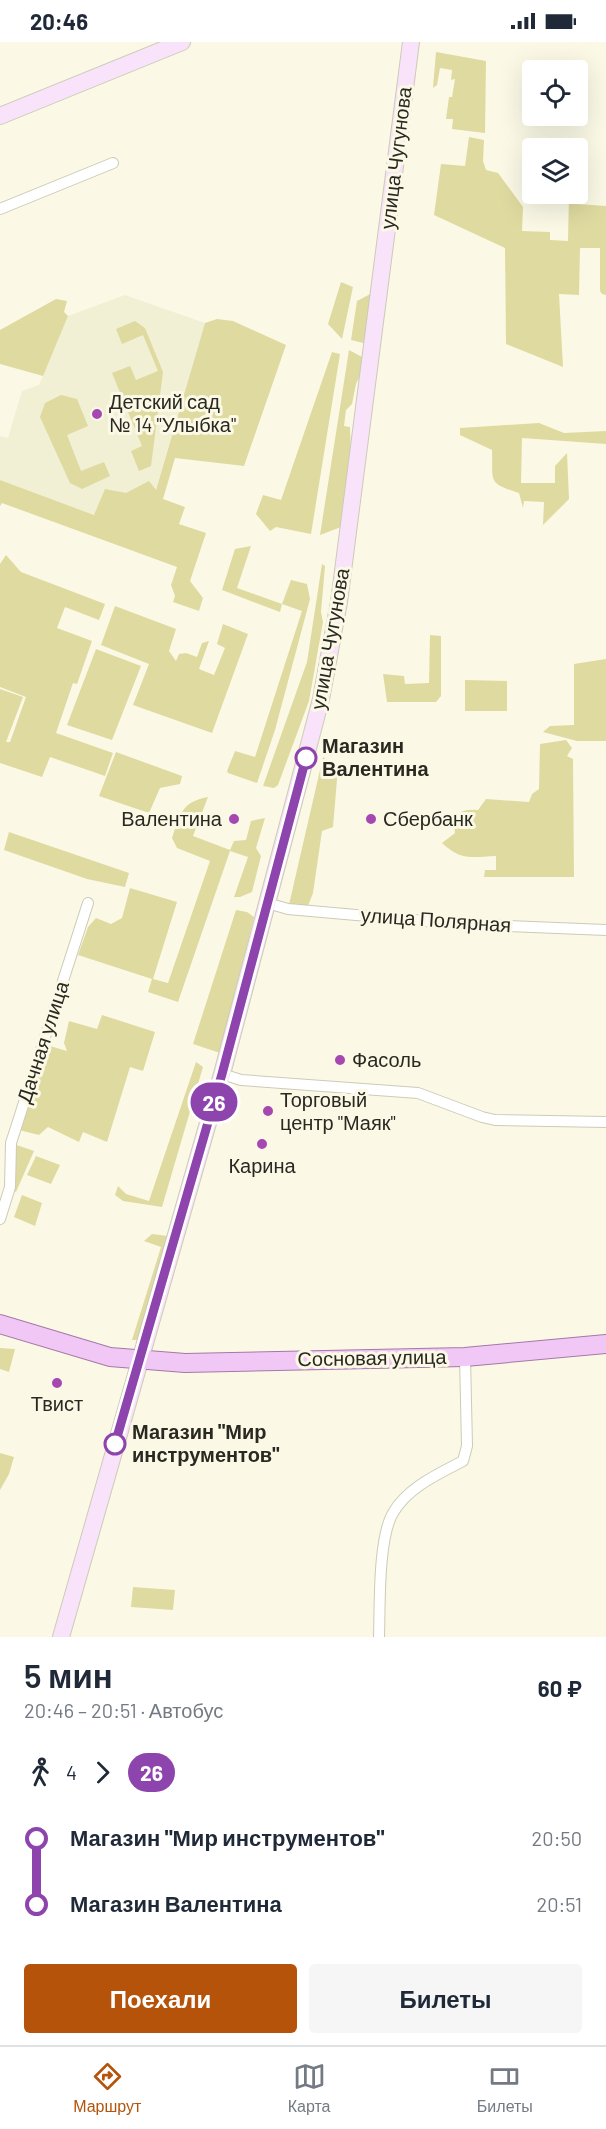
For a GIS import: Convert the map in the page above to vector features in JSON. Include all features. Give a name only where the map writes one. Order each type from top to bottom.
[{"type":"main road","points":[[0,116],[182,42]]},
{"type":"main road","name":"улица Чугунова","points":[[61,1637],[138,1361],[222,1074],[321,699],[337,612],[411,42]]},
{"type":"main road","name":"Сосновая улица","points":[[0,1324],[100,1354],[138,1361],[186,1363],[465,1357],[606,1344]]},
{"type":"street","points":[[0,209],[113,163]]},
{"type":"street","name":"Дачная улица","points":[[0,1219],[10,1187],[11,1143],[88,903]]},
{"type":"street","name":"улица Полярная","points":[[267,903],[288,909],[458,924],[606,930]]},
{"type":"street","points":[[222,1074],[241,1080],[418,1093],[495,1120],[606,1122]]},
{"type":"street","points":[[379,1637],[385,1529],[389,1520],[394,1511],[411,1493],[434,1475],[463,1461],[467,1446],[465,1357]]},
{"type":"shaded area","points":[[436,52],[486,61],[485,133],[452,129],[453,119],[446,119],[449,97],[452,97],[455,79],[451,80],[452,70],[440,68],[437,85],[433,88]]},
{"type":"shaded area","points":[[469,137],[484,140],[483,161],[486,170],[498,173],[523,207],[522,231],[550,232],[550,240],[568,241],[569,204],[606,206],[606,295],[600,291],[600,248],[580,248],[579,295],[559,294],[563,367],[506,344],[505,248],[434,215],[441,164],[465,166]]},
{"type":"shaded area","points":[[341,282],[353,287],[342,339],[328,324]]},
{"type":"shaded area","points":[[376,291],[368,340],[363,343],[351,340],[357,301]]},
{"type":"shaded area","name":"Детский сад № 14 \"Улыбка\"","points":[[125,295],[205,323],[143,533],[0,480],[0,436],[8,438],[22,391],[39,385],[68,316]]},
{"type":"shaded area","points":[[56,299],[67,301],[64,312],[68,316],[43,376],[0,364],[0,330]]},
{"type":"shaded area","points":[[217,319],[233,321],[286,345],[244,466],[175,458],[163,499],[185,507],[179,524],[206,533],[190,581],[203,598],[199,611],[173,602],[175,596],[171,585],[177,567],[2,503],[0,506],[0,480],[94,515],[105,489],[126,493],[149,481],[156,490],[205,323]]},
{"type":"shaded area","points":[[135,321],[145,328],[163,372],[151,466],[139,471],[131,451],[142,446],[112,373],[130,366],[136,380],[158,371],[143,335],[122,344],[116,329]]},
{"type":"shaded area","points":[[349,350],[362,357],[366,364],[356,384],[352,404],[346,410],[344,426],[350,427],[351,457],[341,527],[320,535]]},
{"type":"shaded area","points":[[332,352],[340,354],[311,534],[276,527],[270,531],[256,514],[263,495],[281,500]]},
{"type":"shaded area","points":[[61,395],[77,399],[88,426],[67,435],[81,471],[104,462],[110,476],[82,489],[70,483],[40,417],[45,403]]},
{"type":"shaded area","points":[[539,423],[564,433],[606,431],[606,444],[522,438],[521,483],[555,483],[555,466],[567,453],[569,499],[543,525],[544,502],[524,501],[523,508],[519,493],[501,487],[494,480],[492,450],[460,435],[460,428]]},
{"type":"shaded area","points":[[251,546],[237,588],[282,604],[280,612],[222,590],[235,549]]},
{"type":"shaded area","points":[[6,555],[21,572],[105,604],[99,620],[65,607],[57,628],[92,641],[77,684],[73,683],[56,733],[113,753],[105,776],[50,757],[42,777],[0,763],[0,689],[23,697],[6,742],[10,742],[26,697],[0,687],[0,564]]},
{"type":"shaded area","points":[[322,564],[325,566],[321,612],[323,622],[309,701],[278,785],[274,788],[263,786],[307,662]]},
{"type":"shaded area","points":[[291,580],[307,584],[310,599],[275,730],[257,783],[227,771],[235,751],[255,757],[302,611],[282,604]]},
{"type":"shaded area","points":[[115,606],[176,629],[169,651],[176,661],[179,654],[186,653],[197,657],[202,643],[209,641],[199,669],[214,675],[225,648],[217,644],[223,624],[248,634],[212,733],[133,705],[149,664],[101,645]]},
{"type":"shaded area","points":[[430,635],[441,636],[441,696],[436,702],[387,702],[383,674],[404,676],[405,684],[429,683]]},
{"type":"shaded area","points":[[96,649],[141,666],[112,740],[67,725]]},
{"type":"shaded area","points":[[606,659],[606,741],[577,741],[543,732],[550,726],[574,725],[574,664]]},
{"type":"shaded area","points":[[465,680],[507,681],[507,711],[465,711]]},
{"type":"shaded area","points":[[566,740],[572,748],[567,756],[573,759],[574,877],[484,877],[485,870],[496,870],[496,856],[467,857],[455,853],[442,843],[455,833],[456,817],[462,811],[478,810],[486,799],[529,802],[532,794],[539,789],[540,744]]},
{"type":"shaded area","points":[[116,752],[182,776],[180,784],[160,788],[149,813],[99,796]]},
{"type":"shaded area","points":[[323,757],[338,768],[333,827],[322,831],[313,893],[306,911],[288,909]]},
{"type":"shaded area","points":[[208,797],[193,836],[230,850],[234,841],[246,840],[251,821],[265,818],[256,848],[261,856],[252,892],[234,897],[248,857],[230,851],[178,1002],[148,992],[152,979],[78,955],[88,927],[96,918],[111,924],[122,918],[130,888],[177,902],[153,979],[168,983],[210,861],[177,848],[172,838],[180,816],[187,806]]},
{"type":"shaded area","points":[[9,832],[129,873],[125,887],[87,879],[4,850]]},
{"type":"shaded area","points":[[236,910],[247,912],[254,917],[220,1053],[193,1044]]},
{"type":"shaded area","points":[[102,1015],[155,1032],[143,1071],[130,1067],[107,1142],[83,1132],[79,1142],[48,1127],[39,1135],[19,1130],[43,1044],[67,1051],[64,1043],[69,1021],[97,1029]]},
{"type":"shaded area","points":[[196,1062],[203,1067],[162,1207],[123,1201],[115,1195],[118,1186],[126,1194],[149,1201]]},
{"type":"shaded area","points":[[11,1143],[34,1151],[16,1192],[10,1187]]},
{"type":"shaded area","points":[[36,1156],[60,1165],[51,1184],[27,1175]]},
{"type":"shaded area","points":[[22,1195],[42,1203],[35,1226],[14,1217]]},
{"type":"shaded area","points":[[152,1234],[168,1236],[144,1340],[132,1340],[161,1247],[144,1241]]},
{"type":"shaded area","points":[[0,1348],[15,1349],[9,1372],[0,1369]]},
{"type":"shaded area","points":[[0,1453],[14,1457],[9,1474],[0,1490]]},
{"type":"shaded area","points":[[133,1587],[175,1590],[173,1610],[131,1607]]},
{"type":"bus line","name":"26","points":[[115,1444],[222,1074],[306,758]]},
{"type":"place","name":"Детский сад № 14 \"Улыбка\"","points":[[97,414]]},
{"type":"place","name":"Магазин Валентина","points":[[306,758]]},
{"type":"place","name":"Валентина","points":[[234,819]]},
{"type":"place","name":"Сбербанк","points":[[371,819]]},
{"type":"place","name":"Фасоль","points":[[340,1060]]},
{"type":"place","name":"Торговый центр \"Маяк\"","points":[[268,1111]]},
{"type":"place","name":"Карина","points":[[262,1144]]},
{"type":"place","name":"Твист","points":[[57,1383]]},
{"type":"place","name":"Магазин \"Мир инструментов\"","points":[[115,1444]]}]
